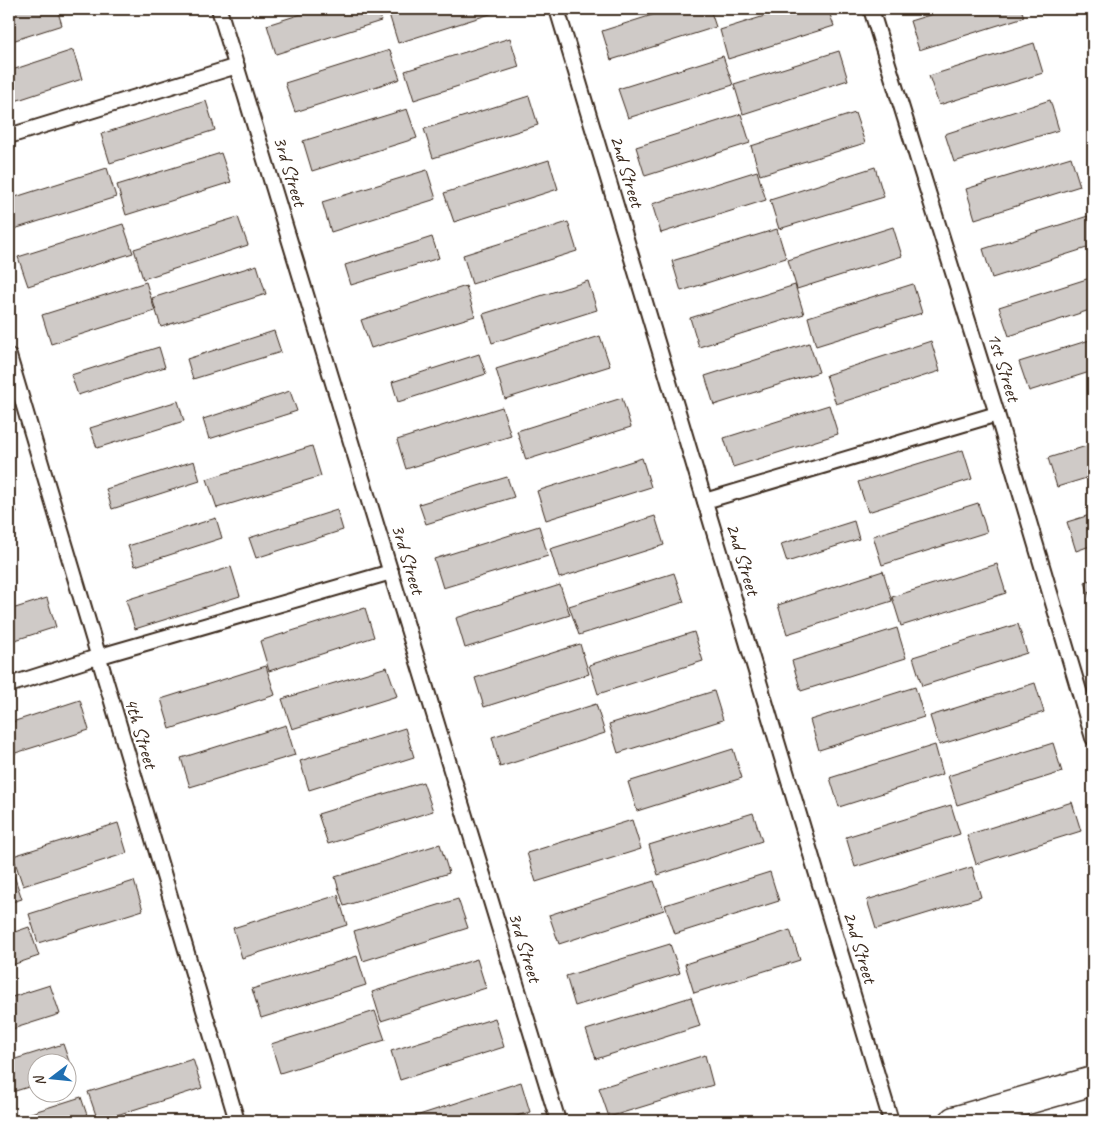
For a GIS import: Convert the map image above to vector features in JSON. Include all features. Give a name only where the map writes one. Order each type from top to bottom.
[{"type":"street","points":[[954,1121],[1093,1081]]},
{"type":"lane","name":"3rd Street","points":[[219,9],[238,66],[558,1121]]},
{"type":"lane","name":"2nd Street","points":[[557,9],[891,1121]]},
{"type":"lane","name":"1st Street","points":[[871,9],[997,414],[1093,738]]},
{"type":"lane","points":[[9,136],[238,66]]},
{"type":"lane","name":"4th Street","points":[[9,356],[97,657],[237,1121]]},
{"type":"lane","points":[[705,501],[997,414]]},
{"type":"lane","points":[[9,685],[97,657],[391,572]]},
{"type":"building","points":[[57,9],[62,25],[9,42],[9,10]]},
{"type":"building","points":[[317,9],[377,9],[381,21],[276,54],[267,25]]},
{"type":"building","points":[[406,9],[503,10],[398,43],[389,14]]},
{"type":"building","points":[[671,9],[710,9],[716,27],[611,60],[602,31]]},
{"type":"building","points":[[787,9],[828,9],[834,26],[728,59],[720,30]]},
{"type":"building","points":[[949,9],[1021,9],[1024,17],[919,50],[910,21]]},
{"type":"building","points":[[510,38],[519,67],[414,100],[405,71]]},
{"type":"building","points":[[1034,43],[1043,73],[939,105],[929,76]]},
{"type":"building","points":[[73,50],[82,79],[9,103],[9,71]]},
{"type":"building","points":[[390,50],[400,79],[295,112],[285,83]]},
{"type":"building","points":[[839,51],[848,80],[743,114],[734,84]]},
{"type":"building","points":[[723,56],[733,85],[628,118],[618,89]]},
{"type":"building","points":[[529,96],[538,125],[433,158],[424,129]]},
{"type":"building","points":[[1050,100],[1059,130],[954,162],[945,134]]},
{"type":"building","points":[[206,101],[215,130],[110,163],[101,134]]},
{"type":"building","points":[[407,109],[417,138],[312,171],[303,141]]},
{"type":"building","points":[[855,113],[865,143],[760,175],[751,146]]},
{"type":"building","points":[[741,114],[750,143],[645,176],[636,147]]},
{"type":"building","points":[[221,153],[231,182],[126,215],[117,185]]},
{"type":"building","points":[[1071,157],[1080,186],[975,219],[966,189]]},
{"type":"building","points":[[549,160],[558,189],[454,222],[444,193]]},
{"type":"building","points":[[875,167],[884,197],[779,229],[770,200]]},
{"type":"building","points":[[107,168],[116,197],[11,230],[9,223],[9,199]]},
{"type":"building","points":[[427,170],[436,199],[331,232],[322,202]]},
{"type":"building","points":[[757,171],[766,200],[661,233],[652,204]]},
{"type":"building","points":[[1088,216],[1093,234],[1093,246],[992,278],[983,249]]},
{"type":"building","points":[[238,217],[248,245],[143,279],[134,249]]},
{"type":"building","points":[[568,222],[577,251],[472,284],[463,255]]},
{"type":"building","points":[[123,224],[133,253],[28,286],[18,257]]},
{"type":"building","points":[[893,227],[902,256],[797,289],[788,260]]},
{"type":"building","points":[[777,229],[786,258],[681,291],[672,261]]},
{"type":"building","points":[[432,237],[439,258],[351,285],[345,265]]},
{"type":"building","points":[[257,265],[266,294],[161,327],[152,298]]},
{"type":"building","points":[[1093,277],[1093,309],[1009,336],[999,307]]},
{"type":"building","points":[[588,281],[597,310],[492,343],[483,314]]},
{"type":"building","points":[[146,282],[155,311],[51,344],[42,315]]},
{"type":"building","points":[[913,284],[922,313],[816,346],[808,317]]},
{"type":"building","points":[[795,285],[804,314],[699,347],[690,318]]},
{"type":"building","points":[[466,286],[475,316],[371,348],[361,320]]},
{"type":"building","points":[[274,331],[281,352],[193,379],[187,359]]},
{"type":"building","points":[[600,336],[610,366],[505,399],[496,369]]},
{"type":"building","points":[[1093,339],[1093,371],[1029,391],[1019,362]]},
{"type":"building","points":[[931,341],[940,371],[836,404],[826,375]]},
{"type":"building","points":[[809,343],[819,372],[714,405],[705,376]]},
{"type":"building","points":[[159,347],[165,367],[78,395],[71,375]]},
{"type":"building","points":[[479,354],[486,374],[398,402],[392,382]]},
{"type":"building","points":[[290,391],[297,411],[209,439],[203,419]]},
{"type":"building","points":[[622,398],[631,427],[526,460],[517,431]]},
{"type":"building","points":[[178,401],[184,421],[97,448],[90,428]]},
{"type":"building","points":[[829,405],[838,434],[733,467],[724,438]]},
{"type":"building","points":[[502,407],[511,436],[406,469],[397,440]]},
{"type":"building","points":[[1093,444],[1093,476],[1057,487],[1048,458]]},
{"type":"building","points":[[312,446],[321,476],[217,508],[207,479]]},
{"type":"building","points":[[963,450],[972,479],[868,512],[858,482]]},
{"type":"building","points":[[642,458],[651,487],[546,520],[537,491]]},
{"type":"building","points":[[194,461],[200,481],[112,509],[106,489]]},
{"type":"building","points":[[507,477],[514,497],[426,524],[419,504]]},
{"type":"building","points":[[9,488],[17,513],[9,516]]},
{"type":"building","points":[[978,503],[987,532],[882,565],[873,536]]},
{"type":"building","points":[[337,510],[343,530],[256,558],[249,538]]},
{"type":"building","points":[[1093,514],[1093,545],[1076,551],[1067,522]]},
{"type":"building","points":[[655,516],[664,545],[559,578],[550,549]]},
{"type":"building","points":[[216,518],[222,538],[135,566],[128,546]]},
{"type":"building","points":[[854,521],[859,539],[787,562],[781,544]]},
{"type":"building","points":[[539,526],[548,556],[443,588],[434,559]]},
{"type":"building","points":[[997,564],[1006,593],[901,626],[892,597]]},
{"type":"building","points":[[231,567],[240,596],[135,629],[126,600]]},
{"type":"building","points":[[883,571],[892,601],[787,634],[778,605]]},
{"type":"building","points":[[674,573],[684,602],[579,635],[569,606]]},
{"type":"building","points":[[1093,579],[1093,606],[1085,582]]},
{"type":"building","points":[[560,585],[570,615],[465,648],[456,618]]},
{"type":"building","points":[[47,598],[56,627],[9,642],[9,610]]},
{"type":"building","points":[[365,608],[374,637],[269,671],[260,641]]},
{"type":"building","points":[[1018,624],[1027,653],[922,686],[913,657]]},
{"type":"building","points":[[897,628],[906,658],[801,691],[792,661]]},
{"type":"building","points":[[694,632],[703,661],[598,694],[589,665]]},
{"type":"building","points":[[580,644],[589,674],[484,707],[475,678]]},
{"type":"building","points":[[266,666],[275,695],[170,729],[161,699]]},
{"type":"building","points":[[387,667],[397,696],[292,729],[282,699]]},
{"type":"building","points":[[1035,683],[1044,712],[939,745],[930,716]]},
{"type":"building","points":[[915,687],[924,717],[819,750],[810,720]]},
{"type":"building","points":[[714,691],[723,720],[618,753],[609,724]]},
{"type":"building","points":[[80,700],[89,730],[9,755],[9,723]]},
{"type":"building","points":[[596,704],[605,733],[500,767],[492,737]]},
{"type":"building","points":[[286,725],[295,755],[190,787],[181,758]]},
{"type":"building","points":[[405,728],[414,757],[309,790],[300,761]]},
{"type":"building","points":[[1053,743],[1062,772],[957,805],[948,776]]},
{"type":"building","points":[[935,745],[943,774],[839,807],[830,778]]},
{"type":"building","points":[[733,749],[742,778],[637,811],[628,782]]},
{"type":"building","points":[[423,782],[433,811],[328,844],[318,814]]},
{"type":"building","points":[[1072,802],[1081,831],[976,864],[967,835]]},
{"type":"building","points":[[951,805],[960,834],[855,867],[846,837]]},
{"type":"building","points":[[753,813],[762,841],[658,875],[649,845]]},
{"type":"building","points":[[632,820],[641,849],[536,882],[527,853]]},
{"type":"building","points":[[118,823],[127,853],[23,886],[13,856]]},
{"type":"building","points":[[440,844],[449,873],[344,906],[335,877]]},
{"type":"building","points":[[972,867],[981,897],[876,929],[867,900]]},
{"type":"building","points":[[12,870],[22,899],[9,903],[9,871]]},
{"type":"building","points":[[770,872],[779,901],[675,934],[665,905]]},
{"type":"building","points":[[134,881],[143,910],[38,943],[29,914]]},
{"type":"building","points":[[654,881],[664,910],[559,944],[549,915]]},
{"type":"building","points":[[338,895],[347,925],[242,958],[233,928]]},
{"type":"building","points":[[458,899],[468,928],[363,961],[354,931]]},
{"type":"building","points":[[29,927],[39,956],[9,966],[9,934]]},
{"type":"building","points":[[790,930],[800,960],[694,993],[685,964]]},
{"type":"building","points":[[670,944],[680,973],[575,1006],[566,976]]},
{"type":"building","points":[[357,956],[366,985],[261,1018],[252,989]]},
{"type":"building","points":[[477,959],[486,988],[381,1021],[372,992]]},
{"type":"building","points":[[50,985],[60,1014],[9,1030],[9,998]]},
{"type":"building","points":[[691,997],[700,1026],[596,1059],[586,1030]]},
{"type":"building","points":[[375,1011],[385,1040],[280,1073],[271,1044]]},
{"type":"building","points":[[495,1018],[504,1047],[400,1080],[391,1051]]},
{"type":"building","points":[[63,1044],[66,1052],[38,1052]]},
{"type":"building","points":[[28,1055],[28,1087],[9,1093],[9,1061]]},
{"type":"building","points":[[705,1055],[713,1085],[609,1117],[599,1088]]},
{"type":"building","points":[[193,1059],[202,1088],[98,1121],[88,1092]]},
{"type":"building","points":[[521,1082],[530,1112],[500,1121],[418,1121],[416,1116]]},
{"type":"building","points":[[81,1097],[89,1121],[9,1121],[65,1102],[78,1102],[78,1098]]},
{"type":"building","points":[[214,1117],[215,1121],[200,1121]]}]
